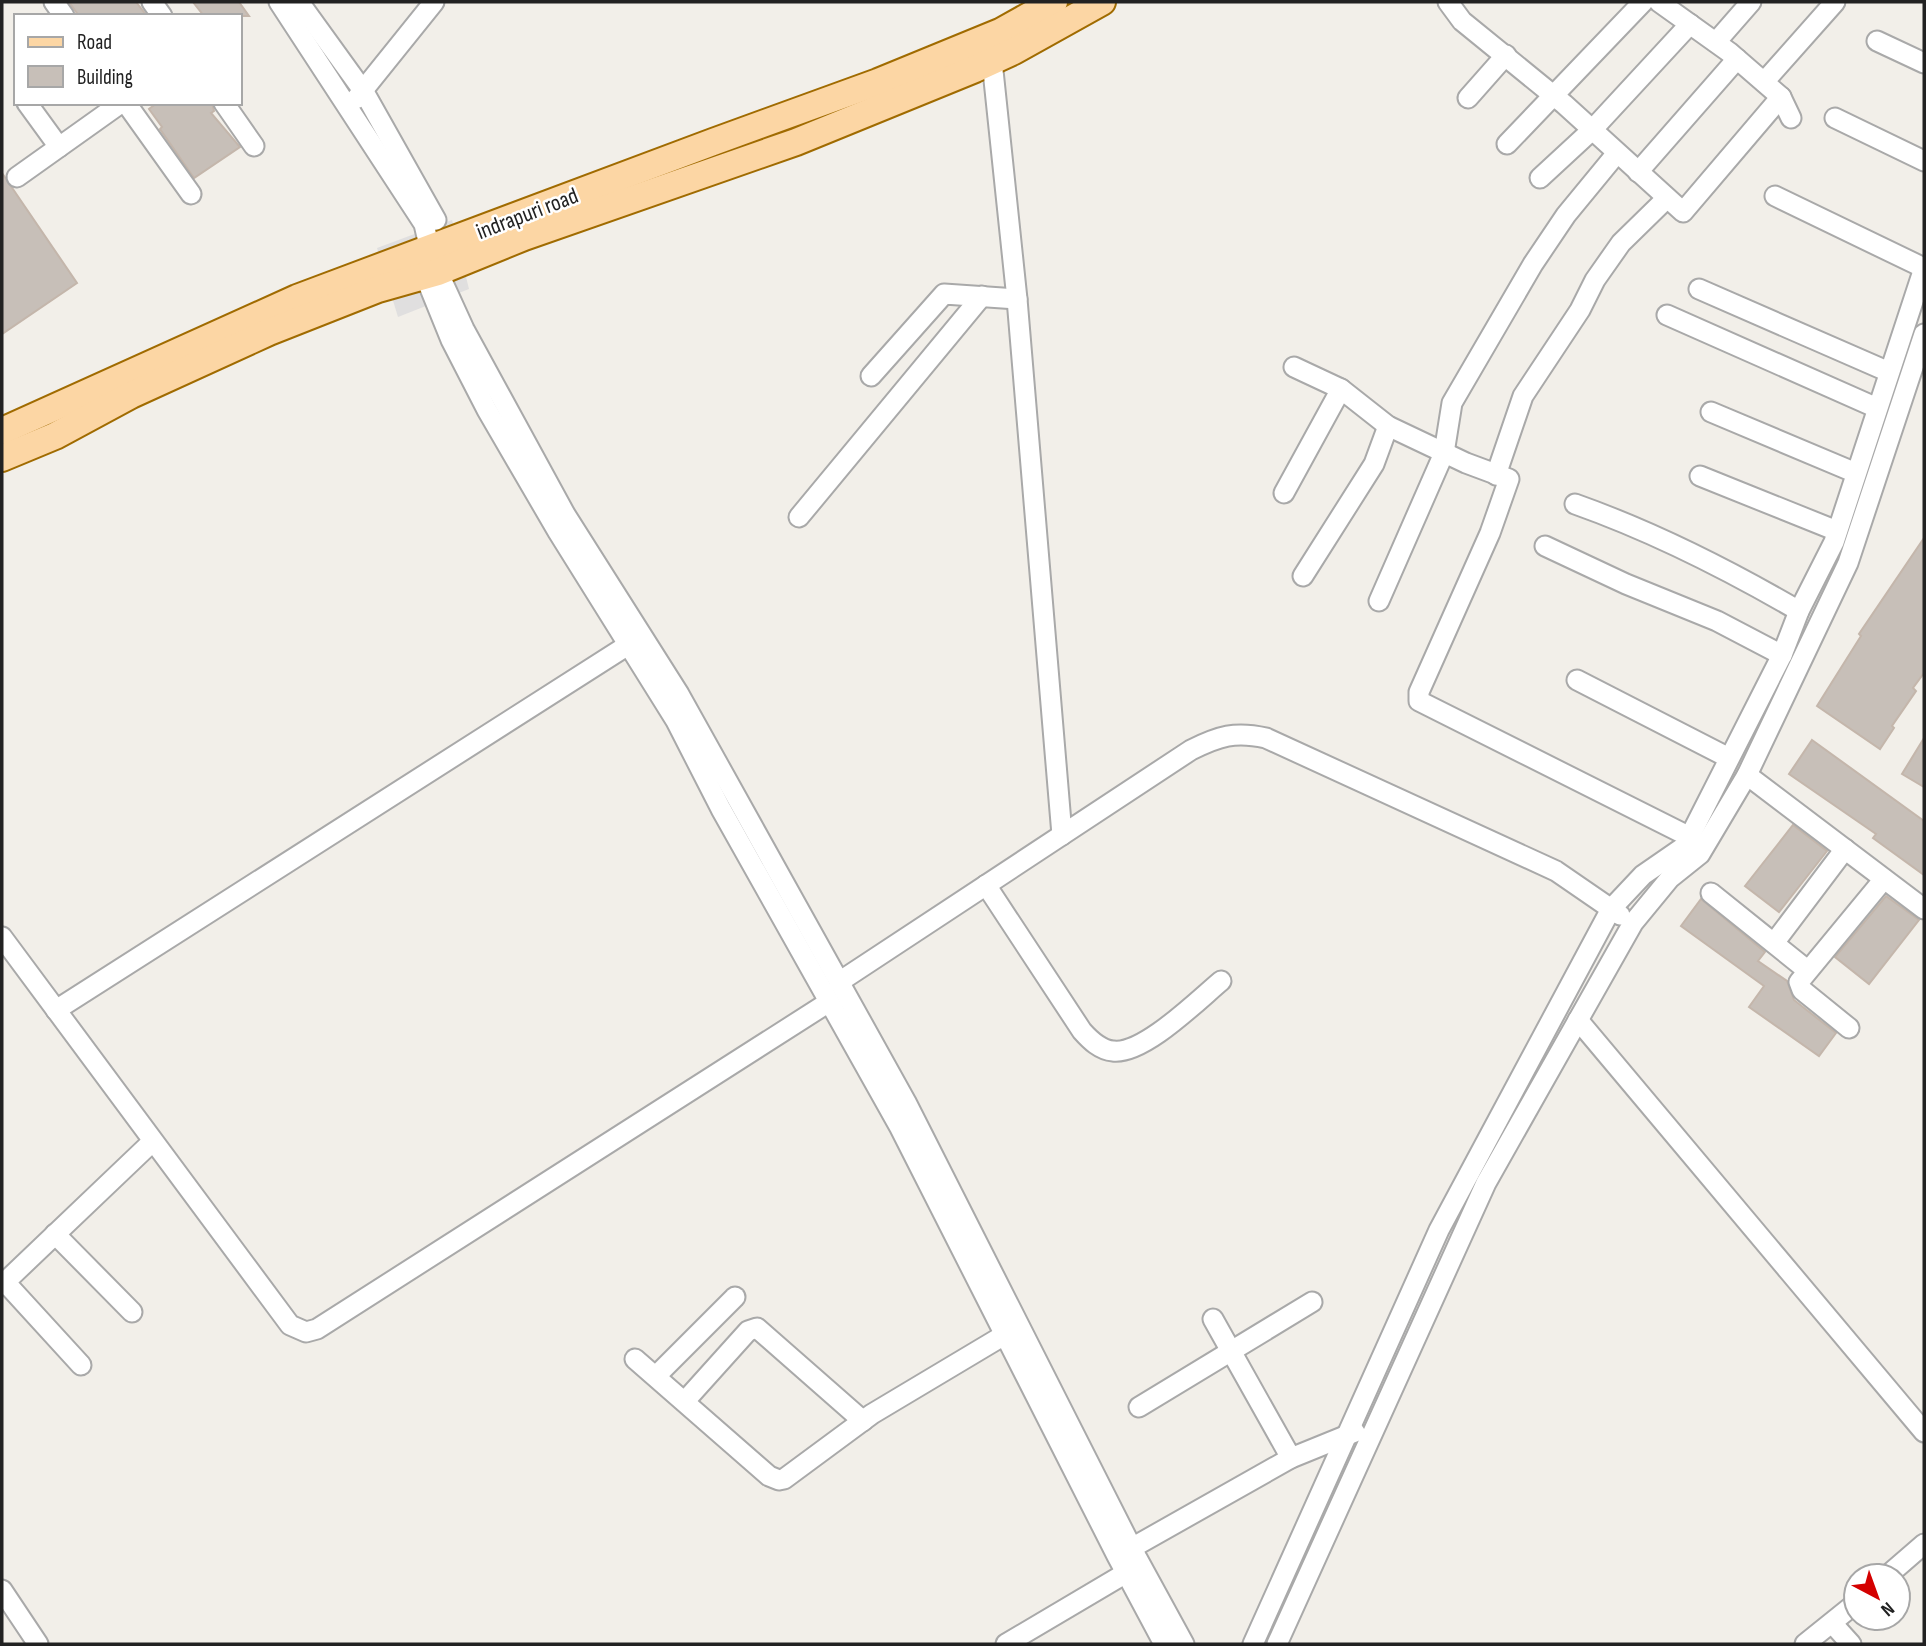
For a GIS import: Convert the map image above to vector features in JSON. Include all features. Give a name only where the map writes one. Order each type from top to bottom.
[{"type":"main road","name":"indrapuri road","points":[[434,260],[713,142],[878,82],[1000,32],[1054,2]]},
{"type":"main road","name":"indrapuri road","points":[[2,431],[297,298],[524,237],[796,142],[1014,51],[1102,2]]},
{"type":"main road","points":[[2,458],[55,436],[131,395],[269,332],[378,289],[434,260]]},
{"type":"street","points":[[279,2],[424,224],[451,340],[487,410],[558,533],[676,721],[829,1002],[899,1126],[950,1207],[1125,1559],[1164,1644]]},
{"type":"street","points":[[299,2],[363,92],[436,219],[434,260],[464,329],[556,499],[680,694],[906,1102],[1006,1334],[1125,1559],[1184,1644]]},
{"type":"street","points":[[348,106],[363,92],[434,2]]},
{"type":"street","points":[[1448,2],[1462,21],[1553,95],[1683,212],[1781,97]]},
{"type":"street","points":[[1507,144],[1643,2]]},
{"type":"street","points":[[1716,42],[1751,2]]},
{"type":"street","points":[[1764,82],[1835,2]]},
{"type":"street","points":[[1668,4],[1781,97],[1791,118]]},
{"type":"street","points":[[1539,178],[1592,130],[1690,24]]},
{"type":"street","points":[[1877,41],[1924,63]]},
{"type":"street","points":[[1468,98],[1506,55]]},
{"type":"street","points":[[1638,172],[1737,59]]},
{"type":"street","points":[[992,61],[1017,299],[1062,835]]},
{"type":"street","points":[[28,105],[59,147]]},
{"type":"street","points":[[18,177],[118,105]]},
{"type":"street","points":[[127,105],[191,194]]},
{"type":"street","points":[[225,105],[254,146]]},
{"type":"street","points":[[1835,118],[1924,161]]},
{"type":"street","points":[[1379,601],[1444,453],[1452,403],[1533,264],[1566,215],[1617,153]]},
{"type":"street","points":[[1253,1644],[1454,1199],[1611,909],[1643,875],[1685,846],[1782,655],[1799,611],[1837,531],[1924,268],[1775,196]]},
{"type":"street","points":[[1496,475],[1523,396],[1580,310],[1595,279],[1621,243],[1667,198]]},
{"type":"street","points":[[1699,289],[1889,372]]},
{"type":"street","points":[[871,376],[944,294],[1017,299]]},
{"type":"street","points":[[799,517],[982,296]]},
{"type":"street","points":[[1667,315],[1877,408]]},
{"type":"street","points":[[1277,1644],[1476,1203],[1633,923],[1670,878],[1700,854],[1747,775],[1848,564],[1924,334]]},
{"type":"street","points":[[1294,367],[1341,389],[1388,426],[1444,453],[1509,479],[1490,533],[1419,692],[1419,701],[1689,837]]},
{"type":"street","points":[[1284,493],[1341,389]]},
{"type":"street","points":[[1711,412],[1856,473]]},
{"type":"street","points":[[1303,576],[1374,464],[1388,426]]},
{"type":"street","points":[[1700,476],[1837,531]]},
{"type":"street","points":[[1575,504],[1619,519],[1679,546],[1736,574],[1799,611]]},
{"type":"street","points":[[1545,546],[1626,584],[1717,621],[1782,655]]},
{"type":"street","points":[[56,1010],[628,645]]},
{"type":"street","points":[[1577,680],[1730,758]]},
{"type":"street","points":[[839,982],[1191,750],[1226,735],[1246,734],[1266,738],[1556,870],[1633,923]]},
{"type":"street","points":[[1747,775],[1924,909]]},
{"type":"street","points":[[1774,943],[1845,849]]},
{"type":"street","points":[[1849,1028],[1799,986],[1801,977],[1884,879]]},
{"type":"street","points":[[986,885],[1082,1031],[1094,1044],[1112,1051],[1130,1051],[1147,1042],[1221,981]]},
{"type":"street","points":[[1711,893],[1807,970]]},
{"type":"street","points":[[2,937],[290,1325],[306,1332],[317,1329],[829,1002]]},
{"type":"street","points":[[1578,1020],[1924,1432]]},
{"type":"street","points":[[81,1365],[3,1284],[152,1142]]},
{"type":"street","points":[[55,1234],[132,1312]]},
{"type":"street","points":[[656,1376],[735,1297]]},
{"type":"street","points":[[1139,1407],[1312,1302]]},
{"type":"street","points":[[1213,1319],[1291,1458]]},
{"type":"street","points":[[685,1401],[748,1331],[757,1328],[863,1421]]},
{"type":"street","points":[[635,1359],[769,1476],[779,1480],[785,1479],[863,1421],[1006,1334]]},
{"type":"street","points":[[1006,1644],[1125,1559],[1291,1458],[1379,1422]]},
{"type":"street","points":[[1903,1562],[1924,1544]]},
{"type":"street","points":[[2,1590],[38,1644]]},
{"type":"street","points":[[1805,1644],[1842,1615]]},
{"type":"street","points":[[1832,1623],[1851,1644]]},
{"type":"shaded area","points":[[452,220],[469,289],[398,317],[377,248]]},
{"type":"building","points":[[69,2],[136,2],[145,14],[78,14]]},
{"type":"building","points":[[193,2],[239,2],[249,16],[242,14],[202,14]]},
{"type":"building","points":[[154,105],[212,105],[214,111],[211,113],[240,147],[194,178],[149,109]]},
{"type":"building","points":[[2,173],[77,283],[2,334]]},
{"type":"building","points":[[1924,538],[1924,673],[1880,749],[1817,706],[1861,636],[1859,634]]},
{"type":"building","points":[[1924,738],[1924,787],[1902,774]]},
{"type":"building","points":[[1812,740],[1924,821],[1924,875],[1873,838],[1876,834],[1789,774]]},
{"type":"building","points":[[1793,825],[1827,851],[1779,912],[1745,886]]},
{"type":"building","points":[[1886,896],[1919,920],[1869,984],[1835,957]]},
{"type":"building","points":[[1701,899],[1765,952],[1758,961],[1787,981],[1794,1000],[1836,1033],[1819,1056],[1749,1007],[1764,986],[1681,926]]}]
